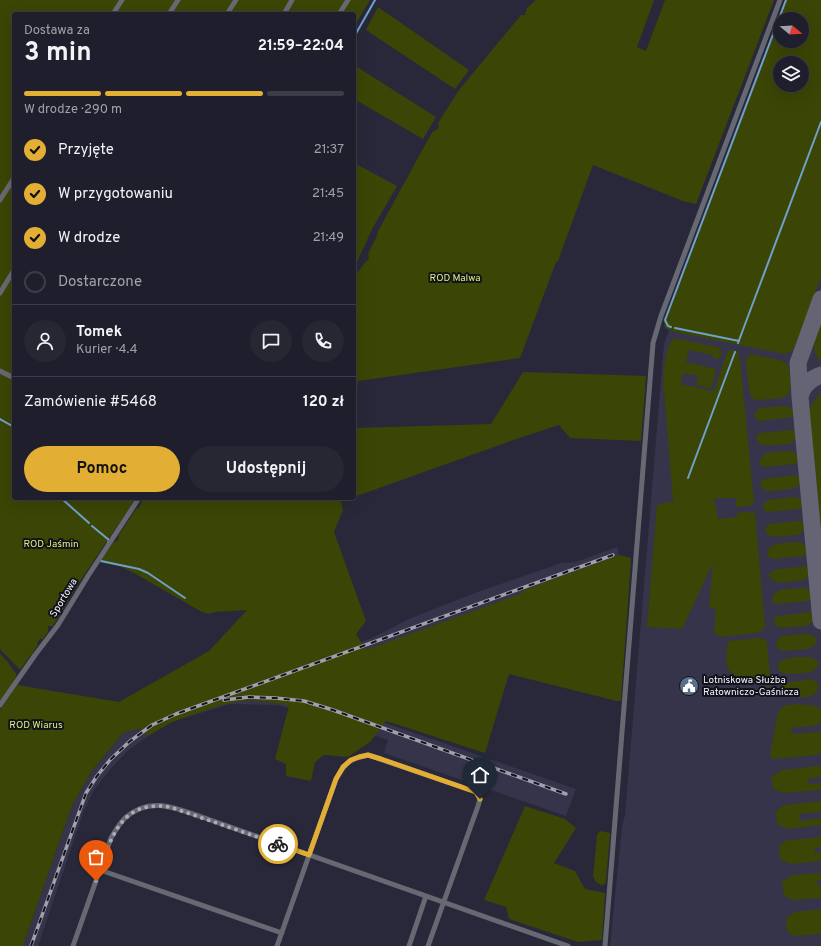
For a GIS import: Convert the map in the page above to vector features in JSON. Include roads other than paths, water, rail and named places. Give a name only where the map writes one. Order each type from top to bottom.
[{"type":"street","points":[[114,12],[122,0]]},
{"type":"street","points":[[170,12],[178,0]]},
{"type":"street","points":[[228,12],[236,0]]},
{"type":"street","points":[[285,12],[292,0]]},
{"type":"street","points":[[340,12],[348,0]]},
{"type":"street","points":[[605,946],[653,344],[661,316],[780,0]]},
{"type":"street","points":[[0,200],[12,181]]},
{"type":"street","points":[[0,293],[12,273]]},
{"type":"street","points":[[0,371],[12,377]]},
{"type":"street","name":"Sportowa","points":[[0,705],[58,625],[138,500]]},
{"type":"street","points":[[277,946],[336,779],[343,767],[351,760],[368,755],[476,792],[480,799],[428,946]]},
{"type":"street","points":[[74,946],[111,838],[125,818],[137,810],[155,805],[170,807],[568,946]]},
{"type":"street","points":[[100,870],[282,933]]},
{"type":"street","points":[[409,946],[426,896]]},
{"type":"waterway","points":[[356,33],[375,0]]},
{"type":"waterway","points":[[671,327],[668,326],[665,320],[786,0]]},
{"type":"waterway","points":[[738,343],[821,122]]},
{"type":"waterway","points":[[675,328],[739,341]]},
{"type":"waterway","points":[[688,478],[735,352]]},
{"type":"waterway","points":[[0,419],[12,426]]},
{"type":"waterway","points":[[63,500],[89,523]]},
{"type":"waterway","points":[[92,526],[109,540],[108,542]]},
{"type":"waterway","points":[[101,561],[139,569],[148,573],[185,598]]},
{"type":"railway","points":[[31,946],[86,793],[110,760],[129,742],[152,725],[176,714],[613,555]]},
{"type":"railway","points":[[224,700],[249,697],[304,701],[333,710],[566,794]]},
{"type":"place","name":"Lotniskowa Służba Ratowniczo-Gaśnicza","points":[[689,686]]},
{"type":"park label","name":"ROD Malwa","points":[[455,278]]},
{"type":"park label","name":"ROD Jaśmin","points":[[51,544]]},
{"type":"park label","name":"ROD Wiarus","points":[[36,725]]}]
